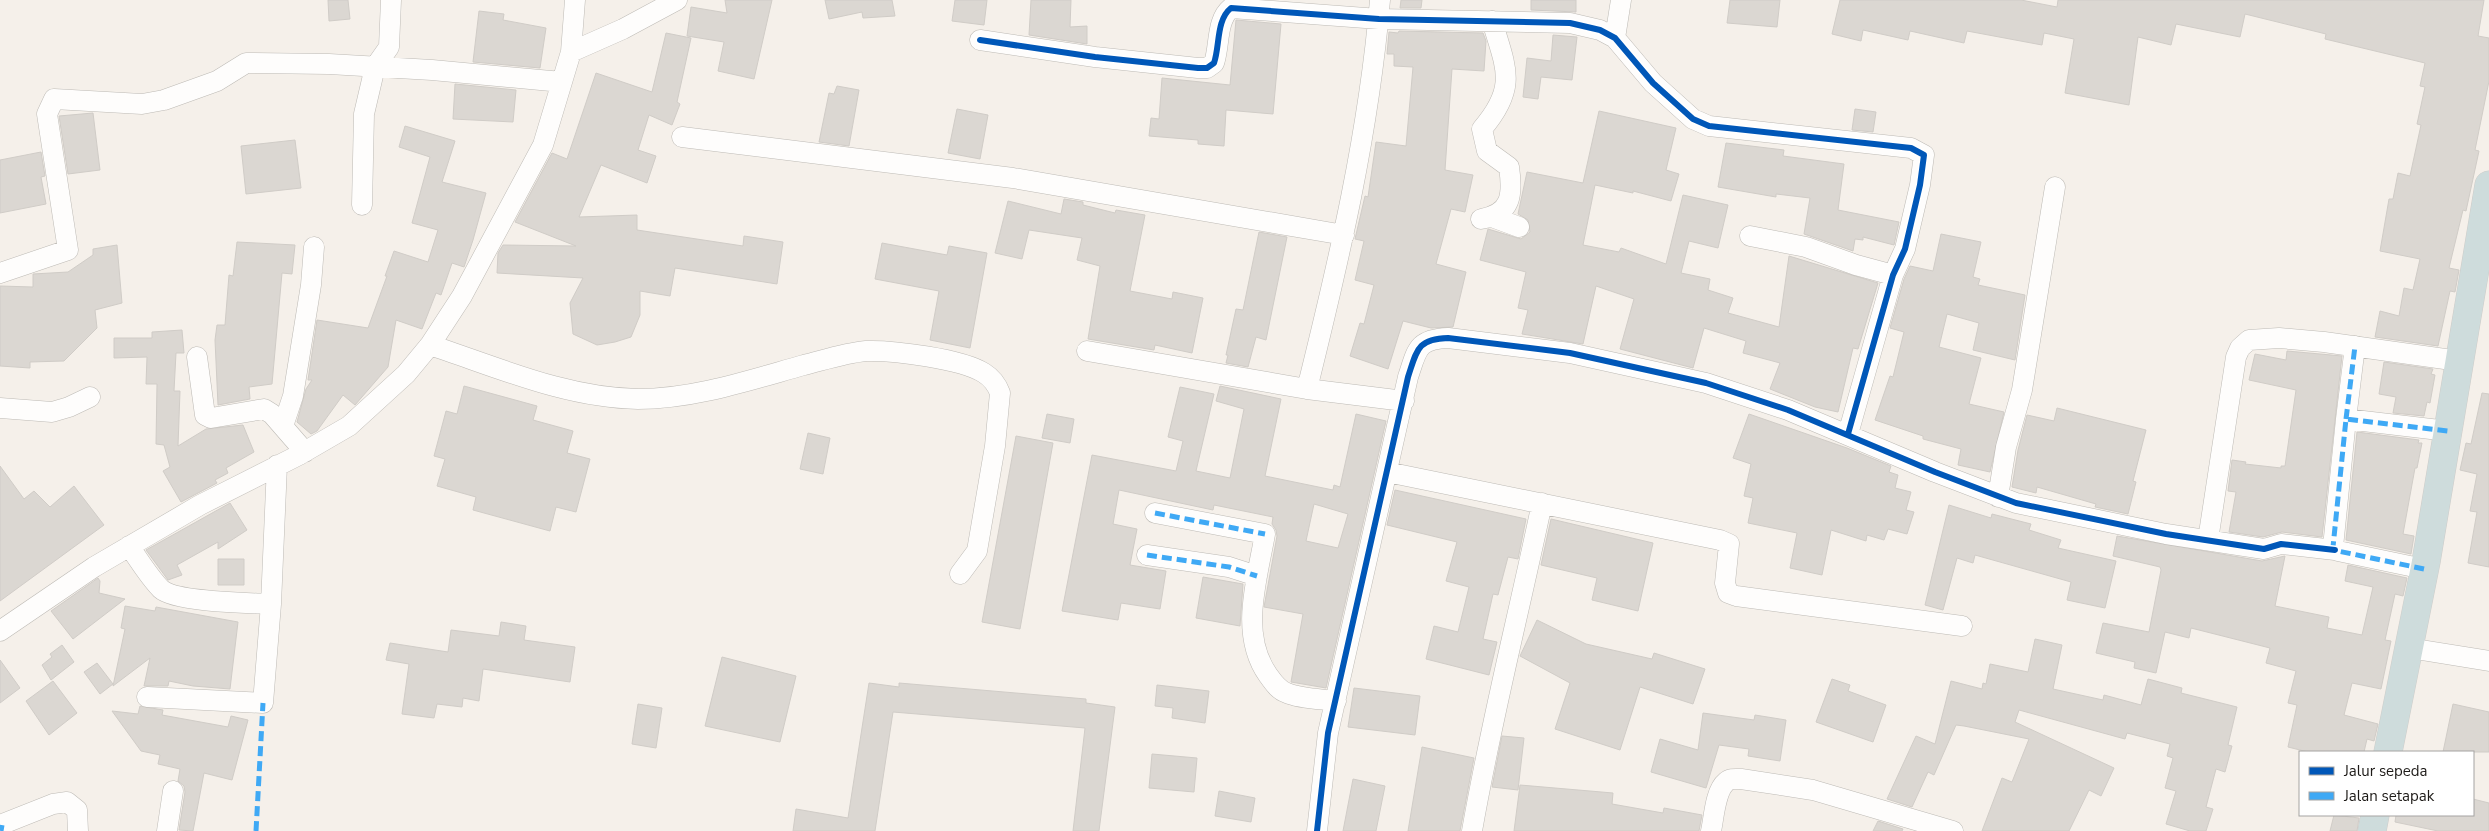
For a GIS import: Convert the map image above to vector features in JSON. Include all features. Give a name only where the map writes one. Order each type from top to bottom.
[{"type":"highway","points":[[2388,751],[2424,569],[2489,184]]},
{"type":"highway","points":[[2372,831],[2375,816]]},
{"type":"street","points":[[362,205],[364,114],[375,67],[389,47],[391,0]]},
{"type":"street","points":[[0,631],[94,566],[200,505],[305,452],[349,426],[406,374],[430,345],[462,296],[543,145],[571,52],[576,0]]},
{"type":"street","points":[[571,52],[623,29],[677,0]]},
{"type":"street","points":[[1615,38],[1620,0]]},
{"type":"street","points":[[980,40],[1095,57],[1206,68],[1214,63],[1221,22],[1226,12],[1231,8],[1379,9],[1492,21],[1570,23],[1600,30],[1615,38],[1653,83],[1693,119],[1709,126],[1902,147],[1920,152],[1924,155],[1920,185],[1905,249],[1893,274],[1848,434]]},
{"type":"street","points":[[1307,389],[1344,235],[1368,109],[1379,9]]},
{"type":"street","points":[[1492,21],[1507,70],[1504,96],[1493,116],[1482,129],[1487,151],[1509,167],[1512,189],[1508,203],[1486,218],[1520,227]]},
{"type":"street","points":[[0,274],[68,250],[47,114],[54,99],[142,104],[164,100],[217,81],[246,63],[375,67],[473,73],[562,82]]},
{"type":"street","points":[[682,137],[1013,178],[1344,235]]},
{"type":"street","points":[[1998,497],[2006,448],[2022,390],[2055,187]]},
{"type":"street","points":[[1750,236],[1806,247],[1856,265],[1893,274]]},
{"type":"street","points":[[283,426],[293,396],[311,285],[314,247]]},
{"type":"street","points":[[1317,831],[1327,741],[1408,377],[1421,344],[1430,339],[1448,338],[1570,353],[1706,383],[1788,410],[1998,497],[2059,513],[2264,549],[2281,544],[2336,550],[2424,569]]},
{"type":"street","points":[[2208,540],[2236,357],[2240,348],[2250,340],[2266,338],[2355,346],[2459,361]]},
{"type":"street","points":[[430,345],[554,386],[598,397],[615,398],[639,399],[685,395],[867,351],[901,354],[957,363],[975,368],[998,385],[1000,394],[995,446],[977,551],[960,574]]},
{"type":"street","points":[[2336,550],[2333,539],[2355,346]]},
{"type":"street","points":[[1087,351],[1307,389],[1404,400]]},
{"type":"street","points":[[197,356],[205,416],[211,418],[264,409],[272,414],[305,452]]},
{"type":"street","points":[[0,408],[52,412],[69,408],[90,397]]},
{"type":"street","points":[[2346,419],[2448,431]]},
{"type":"street","points":[[147,697],[263,703],[271,604],[277,465]]},
{"type":"street","points":[[1387,472],[1720,540],[1730,544],[1725,583],[1728,592],[1736,596],[1962,626]]},
{"type":"street","points":[[1472,831],[1488,738],[1517,623],[1542,503]]},
{"type":"street","points":[[1155,512],[1265,534],[1252,613],[1252,640],[1265,671],[1276,687],[1287,693],[1336,701]]},
{"type":"street","points":[[129,546],[163,591],[174,595],[216,601],[271,604]]},
{"type":"street","points":[[1147,555],[1229,567],[1257,576]]},
{"type":"street","points":[[2408,648],[2489,661]]},
{"type":"street","points":[[1711,831],[1718,799],[1725,782],[1731,779],[1742,779],[1813,790],[1953,831]]},
{"type":"street","points":[[167,831],[173,791]]},
{"type":"street","points":[[0,825],[53,804],[67,802],[77,810],[78,831]]},
{"type":"building","points":[[328,0],[348,0],[350,19],[329,21]]},
{"type":"building","points":[[725,0],[772,0],[754,79],[718,71],[724,42],[687,36],[691,7],[727,13]]},
{"type":"building","points":[[825,0],[892,0],[895,16],[863,18],[862,12],[829,19]]},
{"type":"building","points":[[955,0],[987,0],[984,25],[952,21]]},
{"type":"building","points":[[1031,0],[1071,0],[1070,27],[1087,26],[1087,44],[1029,35]]},
{"type":"building","points":[[1401,0],[1422,0],[1421,8],[1400,8]]},
{"type":"building","points":[[1531,0],[1576,0],[1576,12],[1531,10]]},
{"type":"building","points":[[1730,0],[1780,0],[1777,27],[1727,23]]},
{"type":"building","points":[[1840,0],[2021,0],[2057,7],[2058,0],[2484,0],[2478,36],[2489,38],[2489,81],[2475,150],[2479,151],[2466,211],[2463,210],[2449,268],[2459,270],[2455,292],[2450,291],[2438,346],[2375,337],[2380,311],[2399,316],[2404,288],[2413,290],[2420,259],[2380,251],[2389,199],[2393,199],[2398,173],[2410,176],[2421,125],[2417,124],[2425,87],[2420,86],[2425,63],[2325,39],[2326,34],[2245,14],[2240,37],[2176,24],[2171,45],[2138,37],[2129,105],[2065,93],[2074,39],[2044,33],[2042,45],[1967,31],[1964,43],[1910,31],[1908,40],[1863,30],[1861,41],[1832,34]]},
{"type":"building","points":[[479,11],[504,14],[503,20],[546,28],[540,68],[473,62]]},
{"type":"building","points":[[1236,20],[1281,24],[1273,114],[1226,110],[1224,146],[1198,144],[1198,140],[1149,136],[1151,118],[1159,119],[1162,78],[1230,85]]},
{"type":"building","points":[[1399,31],[1483,33],[1486,41],[1484,71],[1452,69],[1445,170],[1473,175],[1465,212],[1451,209],[1436,264],[1466,272],[1453,327],[1431,328],[1403,321],[1388,369],[1350,356],[1360,323],[1364,324],[1374,285],[1355,280],[1364,241],[1355,239],[1365,196],[1368,197],[1376,142],[1406,146],[1413,67],[1394,66],[1394,54],[1387,54],[1389,32],[1398,33]]},
{"type":"building","points":[[666,33],[691,38],[677,102],[680,104],[672,125],[649,115],[638,150],[656,156],[647,183],[601,165],[579,217],[637,215],[637,230],[743,246],[744,236],[783,242],[777,284],[675,268],[670,296],[640,291],[640,315],[631,337],[597,345],[573,334],[570,303],[583,278],[497,273],[498,253],[503,245],[576,246],[515,222],[552,153],[567,159],[596,73],[652,92]]},
{"type":"building","points":[[1553,35],[1577,37],[1572,80],[1541,77],[1538,99],[1523,97],[1527,58],[1551,61]]},
{"type":"building","points":[[455,84],[516,90],[513,122],[453,119]]},
{"type":"building","points":[[837,86],[859,90],[849,146],[819,142],[829,93],[834,94]]},
{"type":"building","points":[[957,109],[988,115],[980,159],[948,153]]},
{"type":"building","points":[[1855,109],[1876,112],[1873,132],[1852,130]]},
{"type":"building","points":[[1599,111],[1676,128],[1666,170],[1679,174],[1671,201],[1633,191],[1633,193],[1595,185],[1583,245],[1619,252],[1621,248],[1666,264],[1683,195],[1728,205],[1718,248],[1689,241],[1681,273],[1710,279],[1708,290],[1733,298],[1728,313],[1779,327],[1789,256],[1878,283],[1858,349],[1853,348],[1838,412],[1815,407],[1770,389],[1780,363],[1743,353],[1746,341],[1704,328],[1693,368],[1620,349],[1634,299],[1596,286],[1583,344],[1522,334],[1528,310],[1518,308],[1526,272],[1480,260],[1488,229],[1521,239],[1530,232],[1528,220],[1518,214],[1527,172],[1583,183]]},
{"type":"building","points":[[93,113],[100,170],[68,174],[59,116]]},
{"type":"building","points":[[405,126],[455,141],[442,182],[486,193],[473,240],[464,267],[452,263],[441,295],[436,293],[422,329],[396,320],[388,367],[355,405],[343,395],[317,431],[311,434],[297,422],[306,389],[312,380],[308,380],[317,320],[368,328],[394,251],[428,262],[438,230],[412,223],[430,157],[399,147]]},
{"type":"building","points":[[295,140],[301,188],[246,194],[241,146]]},
{"type":"building","points":[[1726,143],[1784,150],[1783,156],[1844,164],[1838,210],[1899,222],[1894,245],[1863,237],[1863,240],[1855,239],[1853,251],[1804,234],[1810,198],[1776,194],[1776,197],[1718,187]]},
{"type":"building","points":[[41,152],[45,176],[41,177],[46,204],[0,213],[0,160]]},
{"type":"building","points":[[1064,199],[1083,202],[1083,205],[1115,213],[1116,210],[1145,215],[1130,291],[1172,299],[1173,292],[1203,298],[1192,353],[1155,345],[1154,350],[1088,339],[1100,266],[1077,260],[1082,238],[1029,230],[1022,259],[995,253],[1008,201],[1061,214]]},
{"type":"building","points":[[1259,232],[1287,237],[1266,340],[1256,337],[1248,367],[1226,363],[1228,355],[1226,355],[1236,309],[1243,310]]},
{"type":"building","points":[[1941,234],[1981,242],[1973,277],[1980,279],[1978,285],[2025,295],[2015,360],[1973,350],[1979,323],[1947,314],[1939,347],[1981,358],[1969,404],[2004,412],[1990,472],[1958,465],[1961,449],[1923,439],[1923,436],[1875,420],[1890,376],[1893,377],[1904,332],[1890,328],[1904,279],[1910,266],[1933,271]]},
{"type":"building","points":[[237,242],[295,245],[292,274],[282,273],[272,384],[249,387],[250,399],[218,405],[215,340],[217,325],[225,325],[229,275],[233,276]]},
{"type":"building","points":[[882,243],[947,255],[949,246],[987,253],[970,348],[930,340],[939,291],[875,279]]},
{"type":"building","points":[[117,245],[122,303],[95,310],[97,328],[64,361],[30,362],[30,368],[0,366],[0,286],[33,287],[33,274],[68,272],[93,255],[93,249]]},
{"type":"building","points":[[182,330],[184,353],[176,353],[174,391],[180,391],[178,446],[206,429],[243,425],[254,452],[226,468],[228,473],[215,480],[217,483],[181,502],[163,471],[170,467],[164,445],[156,444],[157,384],[146,384],[147,357],[114,358],[114,338],[152,338],[152,332]]},
{"type":"building","points":[[2287,351],[2342,356],[2322,537],[2282,532],[2263,537],[2229,532],[2236,492],[2228,491],[2232,460],[2246,462],[2245,464],[2281,468],[2281,466],[2285,466],[2296,390],[2249,380],[2255,354],[2286,360]]},
{"type":"building","points":[[2384,362],[2433,369],[2431,374],[2435,375],[2430,403],[2427,402],[2424,416],[2393,413],[2396,397],[2379,394]]},
{"type":"building","points":[[464,386],[537,406],[533,420],[573,431],[567,453],[590,459],[576,512],[556,507],[550,531],[473,510],[476,497],[437,486],[445,459],[434,456],[446,411],[457,414]]},
{"type":"building","points":[[1220,386],[1281,399],[1265,476],[1333,490],[1334,485],[1340,487],[1356,414],[1386,421],[1326,688],[1291,682],[1303,614],[1264,607],[1277,536],[1272,524],[1273,517],[1214,505],[1213,510],[1119,490],[1113,524],[1137,529],[1130,565],[1166,571],[1160,609],[1121,603],[1118,620],[1062,611],[1092,455],[1176,471],[1183,441],[1168,437],[1180,387],[1214,394],[1196,471],[1230,478],[1244,409],[1216,401]],"holes":[[[1314,504],[1348,514],[1338,548],[1306,541]]]},
{"type":"building","points":[[2482,393],[2489,394],[2489,567],[2468,563],[2477,512],[2470,511],[2477,474],[2460,470],[2466,443],[2471,444]]},
{"type":"building","points":[[2057,408],[2146,430],[2133,481],[2136,482],[2128,514],[2095,507],[2096,504],[2037,487],[2036,493],[2012,487],[2018,450],[2027,415],[2054,421]]},
{"type":"building","points":[[1047,414],[1074,419],[1070,443],[1042,438]]},
{"type":"building","points":[[1749,414],[1847,448],[1891,466],[1889,472],[1898,475],[1895,488],[1911,492],[1906,510],[1914,512],[1907,534],[1888,529],[1884,540],[1867,535],[1866,541],[1831,530],[1822,575],[1790,568],[1797,533],[1748,523],[1753,498],[1744,496],[1751,464],[1733,458]]},
{"type":"building","points":[[2357,432],[2419,440],[2418,443],[2422,443],[2417,468],[2415,468],[2403,534],[2414,536],[2411,554],[2346,540]]},
{"type":"building","points":[[808,433],[830,438],[823,474],[800,469]]},
{"type":"building","points":[[1016,436],[1053,443],[1020,629],[982,622]]},
{"type":"building","points":[[0,466],[24,499],[34,491],[50,507],[74,486],[104,525],[0,601]]},
{"type":"building","points":[[1395,490],[1526,519],[1518,559],[1508,557],[1498,595],[1493,594],[1483,639],[1497,642],[1489,675],[1426,659],[1434,626],[1458,632],[1469,587],[1446,581],[1457,542],[1387,525]]},
{"type":"building","points":[[230,503],[247,530],[218,549],[218,542],[177,565],[182,575],[168,580],[146,550]]},
{"type":"building","points":[[1949,505],[1991,518],[1992,514],[2031,524],[2029,530],[2061,540],[2058,548],[2116,561],[2105,608],[2067,600],[2071,582],[1975,555],[1973,563],[1957,558],[1943,610],[1925,605]]},
{"type":"building","points":[[1551,519],[1653,543],[1638,611],[1592,600],[1597,578],[1541,565]]},
{"type":"building","points":[[2117,536],[2262,561],[2285,556],[2275,606],[2329,617],[2327,628],[2362,635],[2373,587],[2345,581],[2348,565],[2407,578],[2403,596],[2395,594],[2385,640],[2391,641],[2381,689],[2352,683],[2344,715],[2378,724],[2374,741],[2367,739],[2364,751],[2304,751],[2288,747],[2297,705],[2288,703],[2296,671],[2266,663],[2270,648],[2191,628],[2189,638],[2165,632],[2156,673],[2134,668],[2135,662],[2096,653],[2103,623],[2149,632],[2161,570],[2160,567],[2113,556]]},
{"type":"building","points":[[218,559],[244,559],[244,585],[218,585]]},
{"type":"building","points":[[1203,577],[1243,584],[1240,626],[1196,618]]},
{"type":"building","points":[[98,578],[100,581],[99,593],[125,599],[73,639],[51,611]]},
{"type":"building","points":[[125,606],[155,611],[156,607],[238,622],[230,689],[193,686],[169,681],[168,686],[144,686],[150,658],[113,686],[125,629],[121,628]]},
{"type":"building","points":[[1537,620],[1586,644],[1652,659],[1654,653],[1705,669],[1693,704],[1640,687],[1620,750],[1555,729],[1570,683],[1520,656]]},
{"type":"building","points":[[501,622],[526,626],[524,640],[575,647],[570,682],[483,669],[479,701],[463,698],[462,707],[437,704],[434,718],[402,714],[409,664],[386,660],[390,643],[448,652],[451,630],[499,636]]},
{"type":"building","points":[[2035,639],[2062,645],[2053,689],[2103,700],[2104,695],[2141,705],[2148,679],[2182,688],[2181,693],[2237,707],[2228,745],[2232,746],[2225,772],[2216,769],[2206,807],[2213,809],[2206,831],[2190,831],[2166,824],[2176,791],[2165,788],[2173,758],[2167,756],[2170,744],[2127,733],[2125,739],[2019,710],[2015,722],[2114,768],[2101,796],[2089,790],[2069,831],[1982,831],[2002,778],[2012,782],[2029,739],[1964,726],[1956,725],[1934,775],[1928,772],[1912,807],[1887,799],[1916,736],[1935,744],[1951,681],[1982,689],[1983,683],[1986,684],[1990,664],[2028,672]]},
{"type":"building","points":[[62,645],[74,662],[51,680],[42,665],[52,657],[50,654]]},
{"type":"building","points":[[722,657],[796,676],[780,742],[705,726]]},
{"type":"building","points":[[0,660],[20,688],[0,703]]},
{"type":"building","points":[[97,663],[113,684],[100,694],[84,672]]},
{"type":"building","points":[[1832,679],[1850,685],[1848,691],[1886,705],[1873,742],[1816,722]]},
{"type":"building","points":[[53,681],[77,713],[49,735],[26,701]]},
{"type":"building","points":[[869,683],[899,687],[899,683],[1086,699],[1086,703],[1115,707],[1099,831],[1073,831],[1085,728],[893,712],[875,831],[793,831],[796,809],[848,818]]},
{"type":"building","points":[[1157,685],[1209,691],[1205,723],[1172,718],[1173,708],[1155,706]]},
{"type":"building","points":[[1354,688],[1420,696],[1415,735],[1348,727]]},
{"type":"building","points":[[638,704],[662,708],[656,748],[632,744]]},
{"type":"building","points":[[2453,704],[2489,712],[2489,752],[2443,751]]},
{"type":"building","points":[[140,706],[163,710],[162,715],[228,727],[231,716],[248,720],[232,780],[204,773],[193,831],[179,830],[185,792],[184,786],[178,781],[180,769],[158,764],[160,755],[141,751],[112,711],[138,714]]},
{"type":"building","points":[[1703,713],[1754,720],[1755,715],[1786,720],[1780,761],[1748,756],[1749,749],[1719,745],[1706,788],[1651,772],[1660,739],[1698,750]]},
{"type":"building","points":[[1502,736],[1524,738],[1518,790],[1492,787]]},
{"type":"building","points":[[1422,747],[1474,758],[1460,831],[1408,831]]},
{"type":"building","points":[[1152,754],[1197,758],[1194,792],[1149,788]]},
{"type":"building","points":[[1353,779],[1385,786],[1376,831],[1343,831]]},
{"type":"building","points":[[1520,785],[1613,793],[1612,804],[1663,813],[1664,808],[1702,815],[1699,831],[1514,831]]},
{"type":"building","points":[[1219,791],[1255,798],[1251,822],[1215,816]]},
{"type":"building","points":[[2474,799],[2489,803],[2489,831],[2438,831],[2395,822],[2396,816],[2474,816]]},
{"type":"building","points":[[2334,816],[2359,818],[2357,831],[2330,831]]},
{"type":"building","points":[[1878,821],[1903,829],[1902,831],[1873,831]]},
{"type":"marked path","points":[[2346,419],[2355,346]]},
{"type":"marked path","points":[[2424,569],[2338,551],[2333,547],[2346,419],[2448,431]]},
{"type":"marked path","points":[[1155,513],[1265,534]]},
{"type":"marked path","points":[[1147,555],[1229,567],[1257,576]]},
{"type":"marked path","points":[[256,831],[263,703]]},
{"type":"marked path","points":[[1,831],[2,825]]},
{"type":"cycle path","points":[[980,40],[1095,57],[1207,68],[1214,63],[1223,19],[1231,8],[1379,19],[1570,23],[1600,30],[1615,38],[1653,83],[1693,119],[1709,126],[1911,148],[1924,155],[1920,185],[1905,249],[1893,275],[1848,434]]},
{"type":"cycle path","points":[[1317,831],[1328,733],[1408,377],[1416,353],[1424,344],[1430,341],[1448,338],[1570,353],[1706,383],[1788,410],[1935,472],[2016,503],[2166,534],[2264,549],[2281,544],[2335,550]]}]
